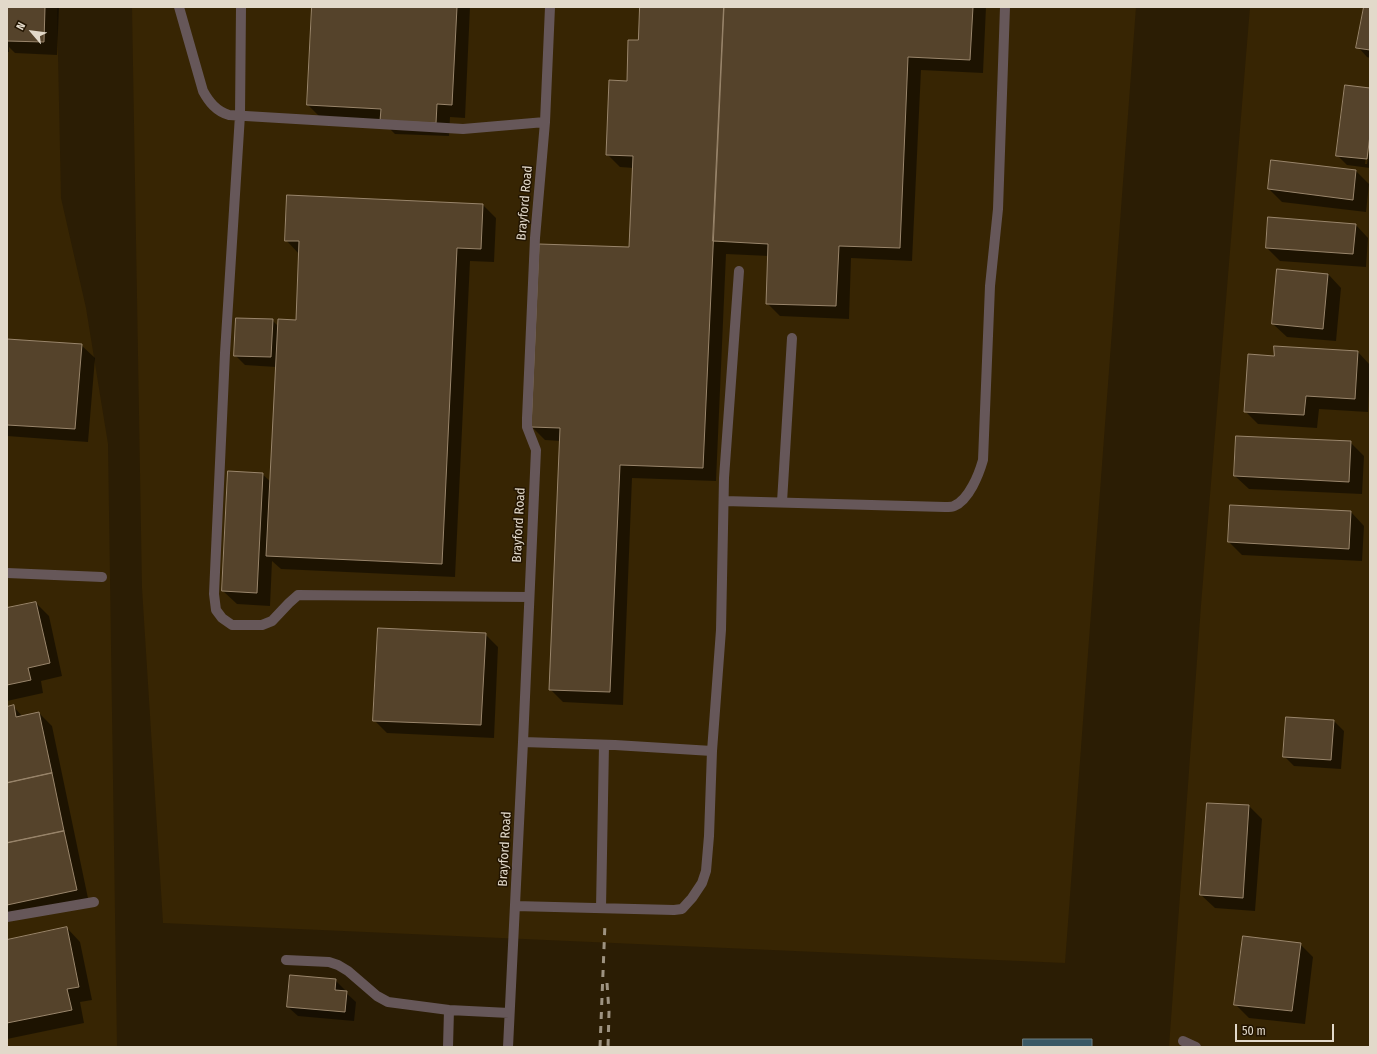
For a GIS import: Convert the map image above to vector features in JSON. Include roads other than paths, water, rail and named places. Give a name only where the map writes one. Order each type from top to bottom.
[{"type":"lane","points":[[179,7],[203,91],[210,103],[221,112],[228,115],[463,129],[545,122]]},
{"type":"lane","points":[[241,7],[240,115],[224,360],[214,594],[216,610],[222,618],[232,625],[262,625],[272,621],[288,603],[298,595],[529,597]]},
{"type":"lane","name":"Brayford Road","points":[[508,1047],[536,450],[527,427],[527,418],[535,238],[545,122],[550,7]]},
{"type":"lane","points":[[724,501],[945,507],[954,506],[960,502],[972,488],[983,460],[990,286],[998,209],[1005,7]]},
{"type":"lane","points":[[515,906],[682,909],[697,891],[706,871],[709,836],[712,751],[721,630],[725,470],[739,271]]},
{"type":"lane","points":[[782,502],[792,338]]},
{"type":"lane","points":[[7,573],[102,576]]},
{"type":"lane","points":[[523,742],[712,751]]},
{"type":"lane","points":[[601,908],[604,745]]},
{"type":"lane","points":[[7,917],[94,902]]},
{"type":"lane","points":[[286,960],[329,962],[348,971],[368,990],[388,1002],[449,1010],[510,1013]]},
{"type":"lane","points":[[448,1047],[449,1010]]},
{"type":"lane","points":[[1183,1041],[1196,1047]]},
{"type":"water","points":[[1023,1039],[1092,1039],[1092,1047],[1023,1047]]},
{"type":"railway","points":[[600,1047],[605,923]]},
{"type":"railway","points":[[607,983],[609,1012],[608,1047]]}]
